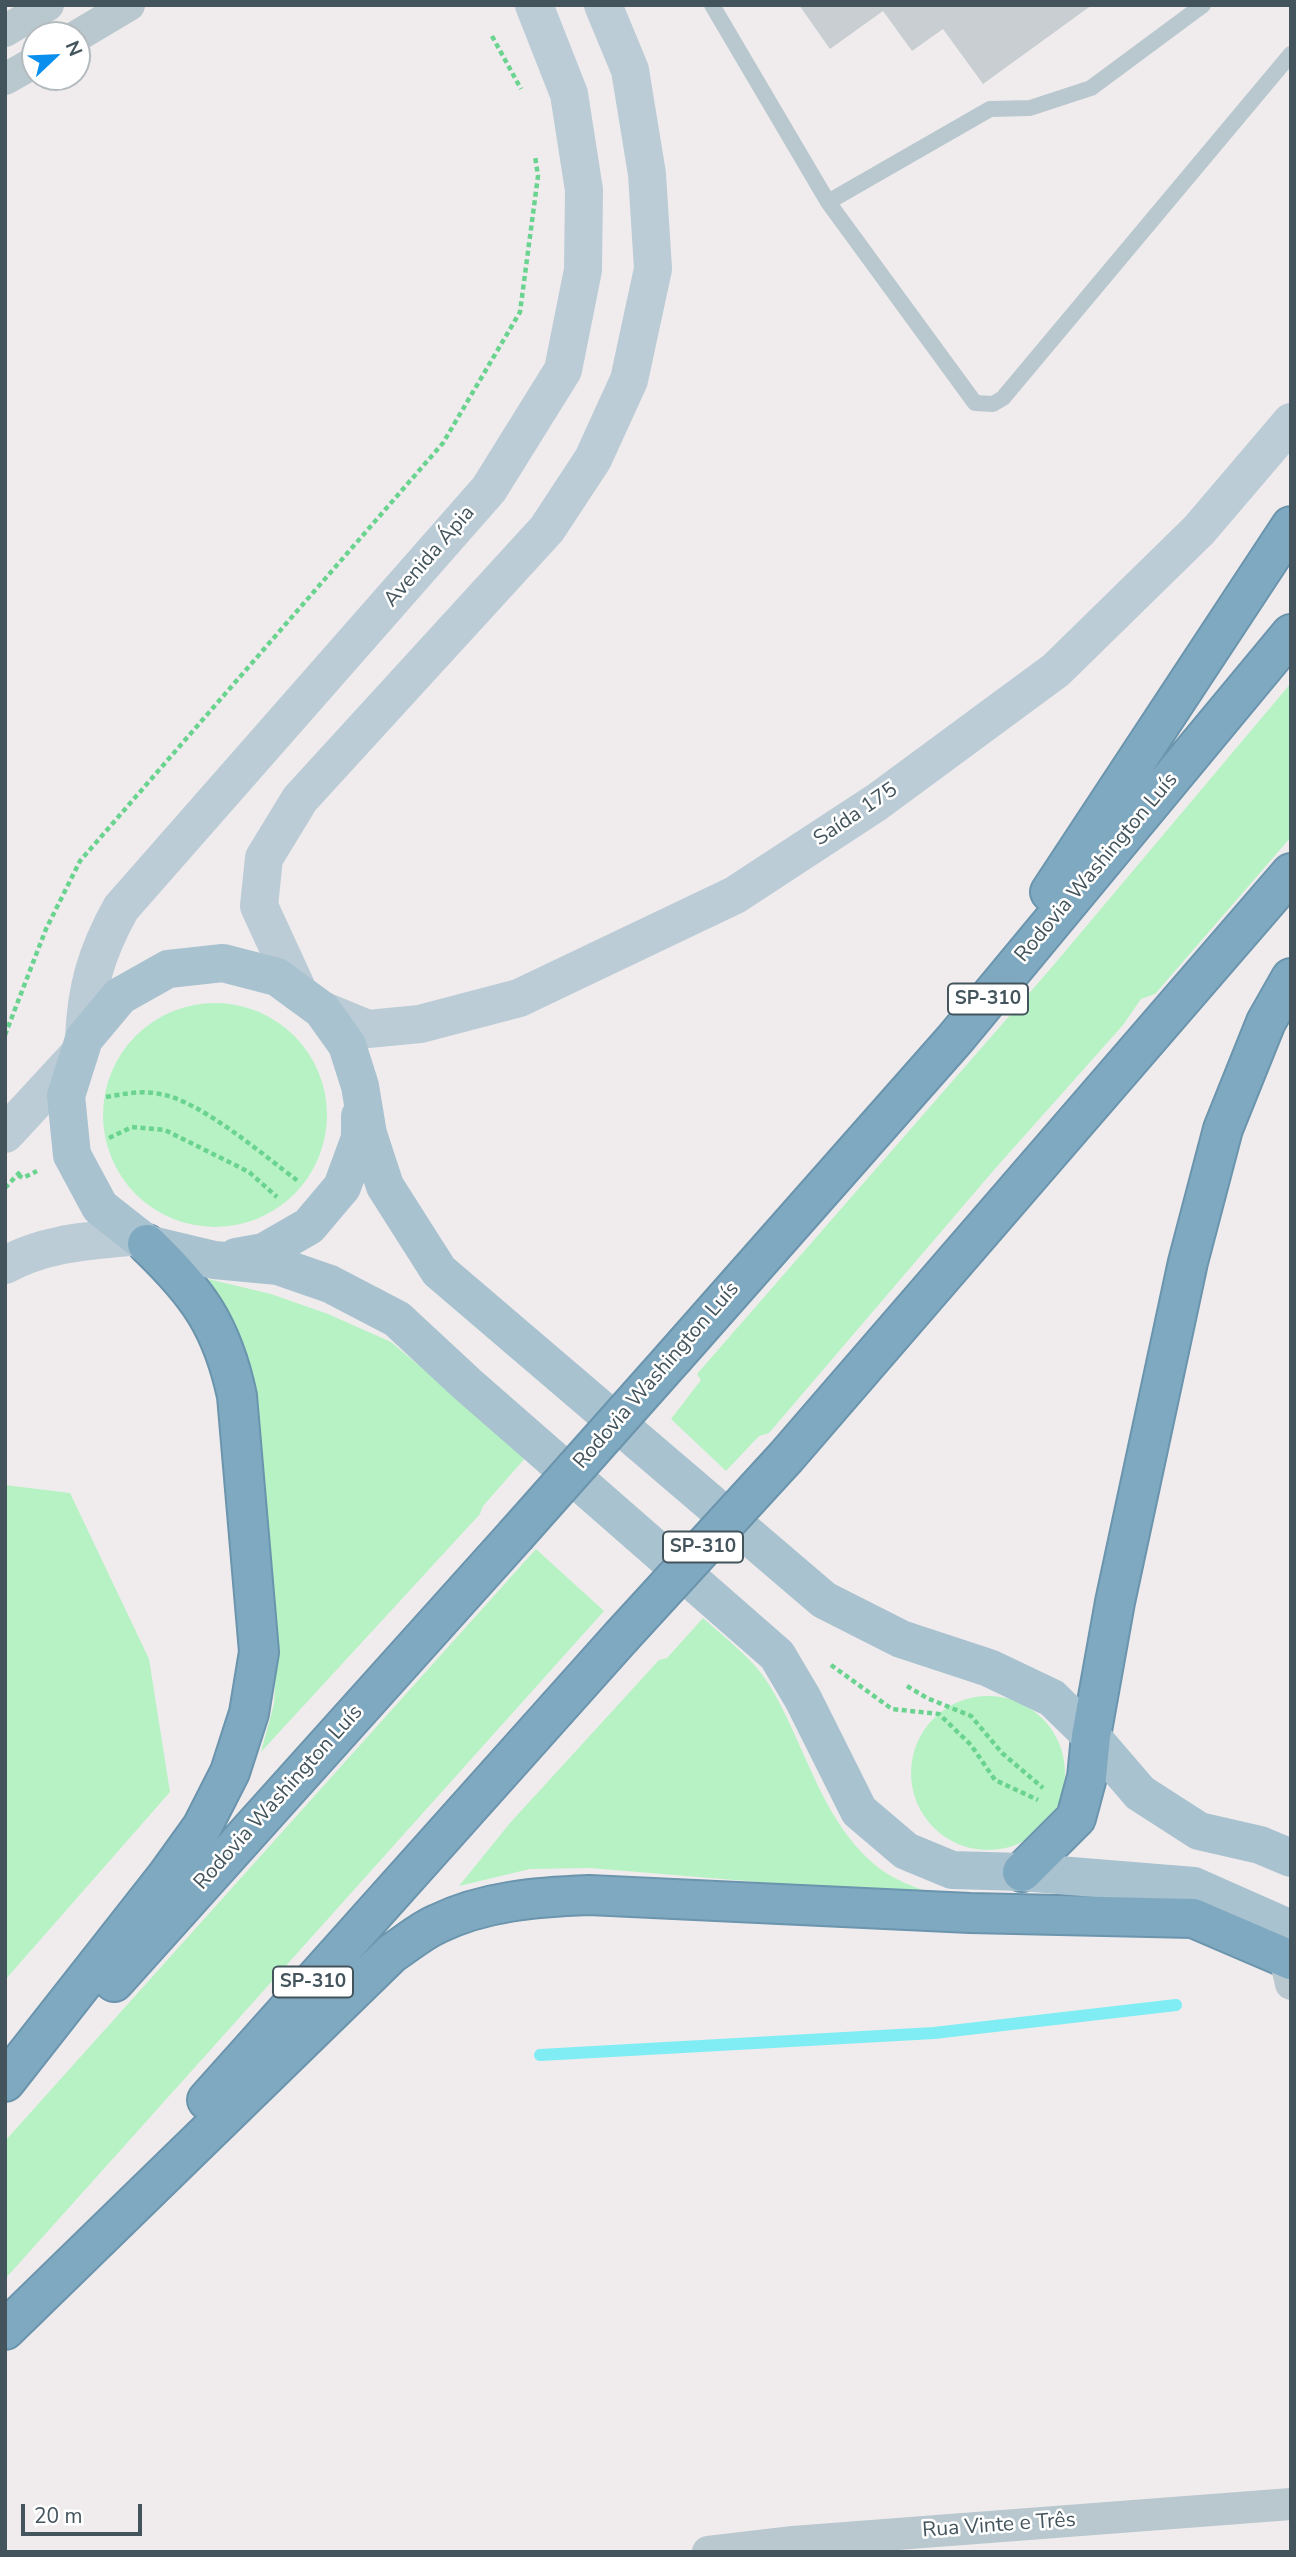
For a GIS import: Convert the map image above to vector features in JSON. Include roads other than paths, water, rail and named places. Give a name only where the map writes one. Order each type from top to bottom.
[{"type":"highway","points":[[955,1038],[1291,526]]},
{"type":"highway","name":"Rodovia Washington Luís","points":[[5,2102],[515,1536],[955,1038],[1291,634]]},
{"type":"highway","name":"SP-310","points":[[5,2328],[621,1637],[786,1457],[1291,873]]},
{"type":"highway","points":[[1022,1872],[1076,1818],[1087,1777],[1091,1736],[1115,1602],[1188,1262],[1223,1129],[1266,1022],[1291,978]]},
{"type":"highway","points":[[5,2082],[202,1827],[230,1772],[249,1713],[258,1652],[237,1396],[232,1372],[216,1327],[197,1297],[174,1269],[142,1240]]},
{"type":"highway","points":[[5,2328],[392,1953],[436,1924],[485,1906],[537,1896],[589,1895],[970,1913],[1193,1918],[1289,1958]]},
{"type":"main road","points":[[1280,1850],[1199,1831],[1140,1793],[1091,1736],[1052,1698],[989,1668],[901,1639],[824,1600],[439,1272],[385,1186],[368,1134],[360,1086],[347,1045],[311,1002],[277,977],[223,963],[168,969],[120,996],[81,1047],[66,1096],[72,1154],[100,1207],[142,1240],[214,1260],[278,1266],[330,1284],[397,1319],[467,1384],[777,1655],[803,1699],[859,1811],[906,1851],[952,1870],[1022,1872],[1194,1886],[1289,1958]]},
{"type":"main road","points":[[214,1260],[264,1252],[309,1226],[328,1204],[342,1187],[360,1138],[360,1086]]},
{"type":"street","points":[[5,31],[48,5]]},
{"type":"street","points":[[91,28],[129,5]]},
{"type":"street","name":"Avenida Ápia","points":[[81,1047],[85,1004],[93,970],[104,938],[121,908],[489,489],[563,370],[583,270],[583,190],[569,94],[534,5]]},
{"type":"street","points":[[311,1002],[259,906],[264,858],[300,799],[547,529],[593,459],[629,380],[653,269],[647,174],[630,70],[603,5]]},
{"type":"street","points":[[5,79],[21,70]]},
{"type":"street","name":"Saída 175","points":[[311,1002],[368,1029],[420,1024],[519,998],[735,895],[877,802],[1056,670],[1199,530],[1291,422]]},
{"type":"street","points":[[5,1134],[81,1047]]},
{"type":"street","points":[[5,1265],[42,1249],[75,1241],[142,1240]]},
{"type":"street","name":"Rua Vinte e Três","points":[[708,2552],[798,2547],[1291,2504]]},
{"type":"lane","points":[[712,5],[828,202],[975,402],[993,404],[1003,398],[1291,54]]},
{"type":"lane","points":[[828,202],[990,109],[1030,108],[1091,88],[1203,5]]},
{"type":"waterway","points":[[540,2055],[934,2033],[1176,2005]]}]
